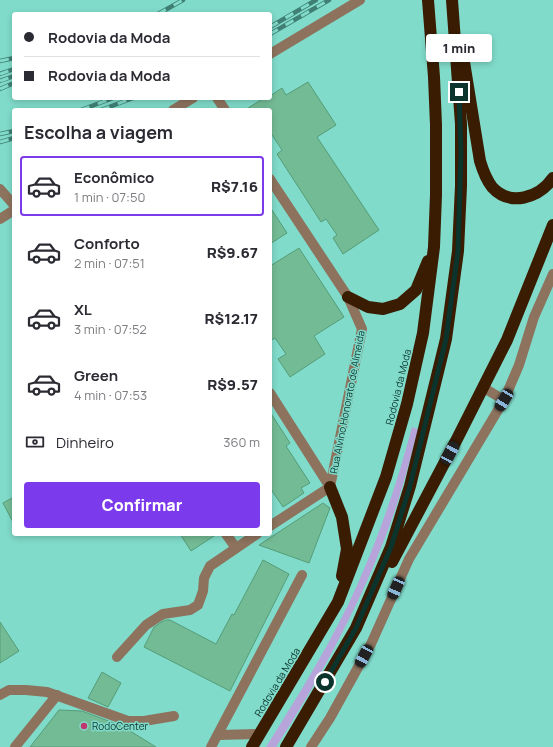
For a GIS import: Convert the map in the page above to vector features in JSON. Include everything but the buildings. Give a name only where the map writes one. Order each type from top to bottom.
[{"type":"highway","name":"Rodovia da Moda","points":[[252,747],[338,602],[386,477],[407,404],[423,333],[434,247],[436,125],[434,70],[428,0]]},
{"type":"highway","points":[[453,0],[472,107],[477,146],[484,173],[488,181],[500,193],[508,197],[519,199],[537,194],[544,189],[553,178]]},
{"type":"highway","points":[[356,628],[391,547],[408,494],[446,339],[458,251],[461,186],[461,124],[453,0]]},
{"type":"highway","points":[[286,747],[356,628],[484,388],[508,340],[553,225]]},
{"type":"highway","points":[[348,297],[368,307],[383,309],[400,304],[416,290],[434,247]]},
{"type":"highway","points":[[330,487],[342,517],[347,548],[338,602]]},
{"type":"street","points":[[272,53],[360,0]]},
{"type":"street","points":[[176,108],[190,100]]},
{"type":"street","name":"Rua Alvino Honorato de Almeida","points":[[272,182],[348,297],[362,329],[330,487],[272,525]]},
{"type":"street","points":[[0,189],[12,202]]},
{"type":"street","points":[[0,219],[12,211]]},
{"type":"street","points":[[311,747],[330,718],[371,644],[409,559],[504,400],[519,365],[534,317],[553,274]]},
{"type":"street","points":[[484,388],[504,400]]},
{"type":"street","points":[[272,396],[330,487]]},
{"type":"street","points":[[227,536],[236,548]]},
{"type":"street","points":[[118,657],[146,625],[163,614],[190,610],[198,605],[203,591],[204,578],[210,566],[254,536]]},
{"type":"street","points":[[211,747],[302,575]]},
{"type":"street","points":[[0,695],[9,690],[47,692],[128,721],[144,721],[174,716]]},
{"type":"street","points":[[15,747],[57,695]]},
{"type":"street","points":[[219,734],[260,734]]},
{"type":"shaded area","points":[[412,427],[418,429],[398,501],[383,543],[360,596],[321,673],[292,722],[276,747],[266,747],[319,659],[348,605],[384,518]]},
{"type":"railway","points":[[162,12],[183,0]]},
{"type":"railway","points":[[272,26],[316,0]]},
{"type":"railway","points":[[272,33],[329,0]]},
{"type":"railway","points":[[0,61],[12,58]]},
{"type":"railway","points":[[0,74],[12,70]]},
{"type":"railway","points":[[0,81],[12,77]]},
{"type":"railway","points":[[0,89],[12,84]]},
{"type":"railway","points":[[86,108],[108,100]]},
{"type":"railway","points":[[106,108],[128,100]]},
{"type":"railway","points":[[0,134],[12,131]]},
{"type":"railway","points":[[0,142],[12,139]]},
{"type":"place","name":"RodoCenter","points":[[84,726]]},
{"type":"route","points":[[325,682],[356,628],[391,547],[410,486],[446,339],[458,251],[461,186],[461,124],[459,92]]}]
